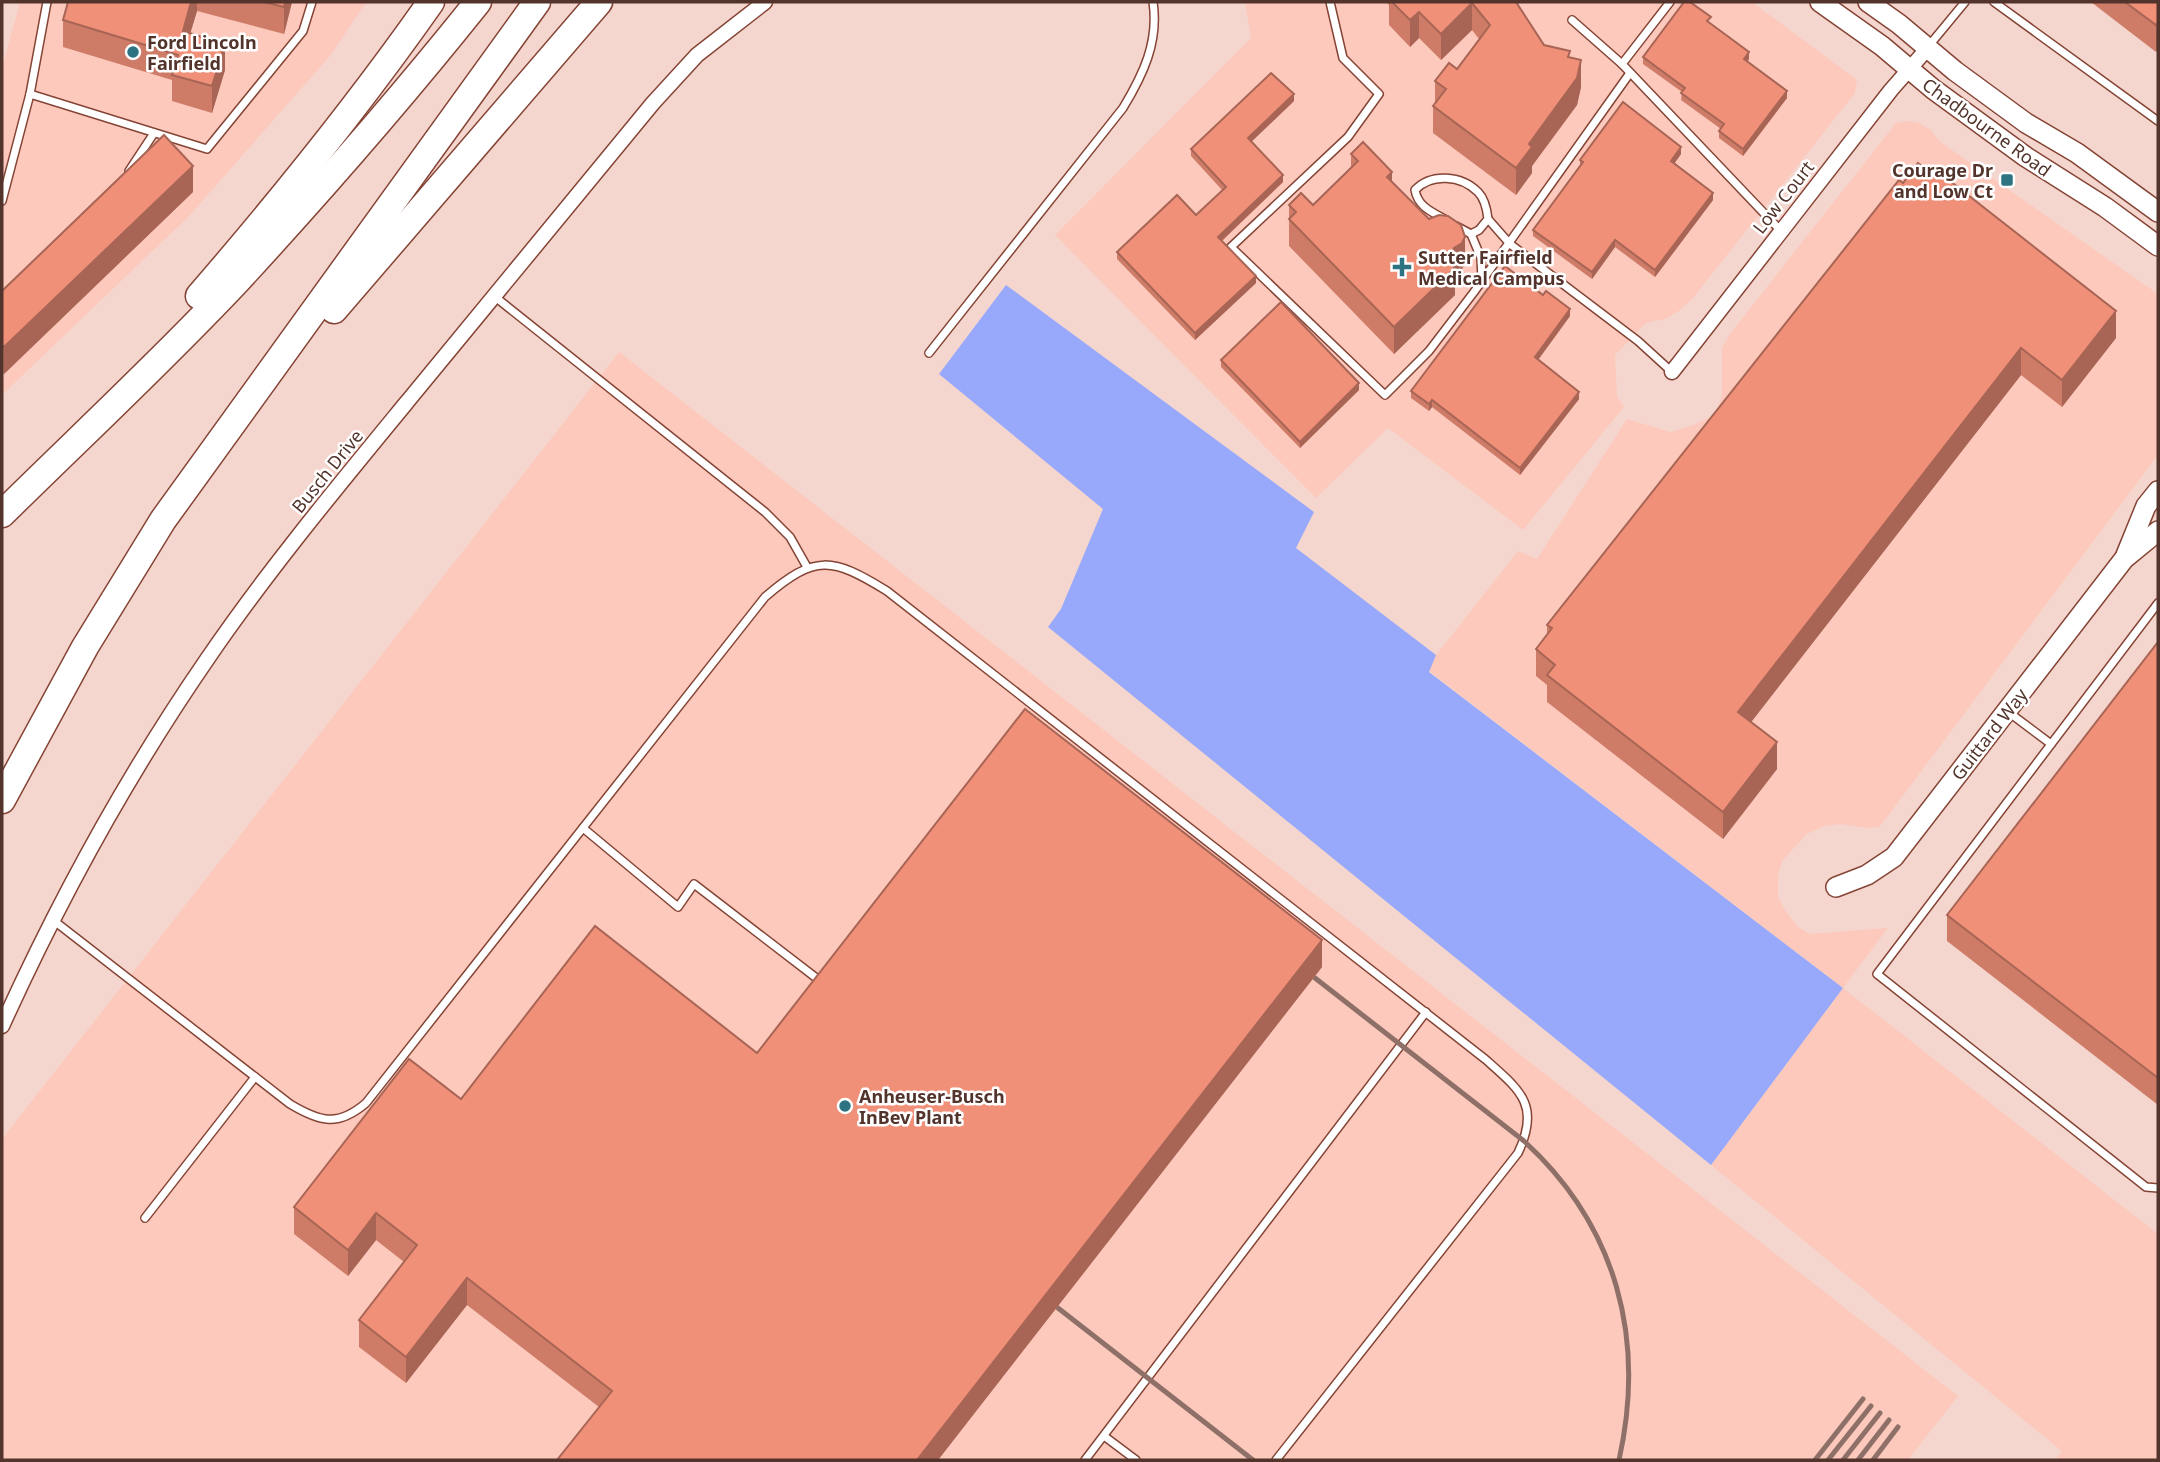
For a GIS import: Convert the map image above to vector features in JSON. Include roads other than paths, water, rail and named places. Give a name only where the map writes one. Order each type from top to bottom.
[{"type":"highway","points":[[66,452],[307,169],[431,2]]},
{"type":"highway","points":[[2,514],[237,281],[339,170],[478,2]]},
{"type":"highway","points":[[2,800],[85,648],[163,520],[537,2]]},
{"type":"highway","points":[[163,520],[347,295],[599,2]]},
{"type":"main road","name":"Chadbourne Road","points":[[1819,2],[1882,46],[2049,174],[2105,206],[2158,246]]},
{"type":"main road","name":"Chadbourne Road","points":[[1868,2],[2026,123],[2077,153],[2158,212]]},
{"type":"main road","name":"Guittard Way","points":[[2124,559],[2146,506],[2158,491]]},
{"type":"main road","name":"Guittard Way","points":[[1836,887],[1867,875],[1894,857],[2124,559],[2158,531]]},
{"type":"street","name":"Busch Drive","points":[[2,1026],[52,920],[84,860],[152,745],[208,658],[336,488],[653,103],[697,55],[765,2]]},
{"type":"street","name":"Low Court","points":[[1672,372],[1927,49]]},
{"type":"lane","points":[[2,201],[30,93],[47,2]]},
{"type":"lane","points":[[30,93],[207,149],[303,31],[312,2]]},
{"type":"lane","points":[[929,353],[1123,108],[1141,78],[1152,46],[1153,2]]},
{"type":"lane","points":[[1330,2],[1343,58],[1379,94],[1348,137],[1231,247],[1385,395],[1429,351],[1510,244],[1630,73]]},
{"type":"lane","points":[[1622,64],[1670,2]]},
{"type":"lane","points":[[1927,49],[1965,2]]},
{"type":"lane","points":[[1994,2],[2157,117]]},
{"type":"lane","points":[[1572,20],[1622,64],[1781,232]]},
{"type":"lane","points":[[124,179],[154,133]]},
{"type":"lane","points":[[1482,280],[1481,258],[1471,234],[1426,209],[1416,198],[1415,190],[1430,179],[1440,178],[1463,183],[1478,192],[1484,201],[1488,219],[1510,244],[1638,341],[1672,372]]},
{"type":"lane","points":[[1471,234],[1479,230],[1488,219]]},
{"type":"lane","points":[[494,296],[765,512],[790,537],[807,567]]},
{"type":"lane","points":[[52,920],[298,1108],[324,1120],[340,1119],[354,1113],[366,1103],[765,597],[787,577],[815,564],[853,571],[887,591],[1426,1012],[1517,1088],[1527,1105],[1528,1122],[1518,1153],[1276,1460]]},
{"type":"lane","points":[[2158,603],[1877,974],[2146,1187],[2158,1188]]},
{"type":"lane","points":[[2007,711],[2051,744]]},
{"type":"lane","points":[[583,828],[678,907],[694,884],[815,977]]},
{"type":"lane","points":[[1084,1460],[1426,1012]]},
{"type":"lane","points":[[145,1218],[255,1077]]},
{"type":"lane","points":[[1104,1436],[1136,1460]]},
{"type":"railway","points":[[1315,978],[1524,1141],[1556,1174],[1582,1210],[1602,1247],[1616,1287],[1625,1328],[1629,1371],[1619,1460]]},
{"type":"railway","points":[[1058,1308],[1253,1460]]},
{"type":"railway","points":[[1815,1460],[1863,1399]]},
{"type":"railway","points":[[1828,1460],[1871,1406]]},
{"type":"railway","points":[[1843,1460],[1880,1413]]},
{"type":"railway","points":[[1858,1460],[1889,1420]]},
{"type":"railway","points":[[1873,1460],[1898,1427]]},
{"type":"place","name":"Ford Lincoln Fairfield","points":[[133,52]]},
{"type":"place","name":"Courage Dr and Low Ct","points":[[2007,180]]},
{"type":"place","name":"Sutter Fairfield Medical Campus","points":[[1402,267]]},
{"type":"place","name":"Anheuser-Busch InBev Plant","points":[[845,1106]]}]
